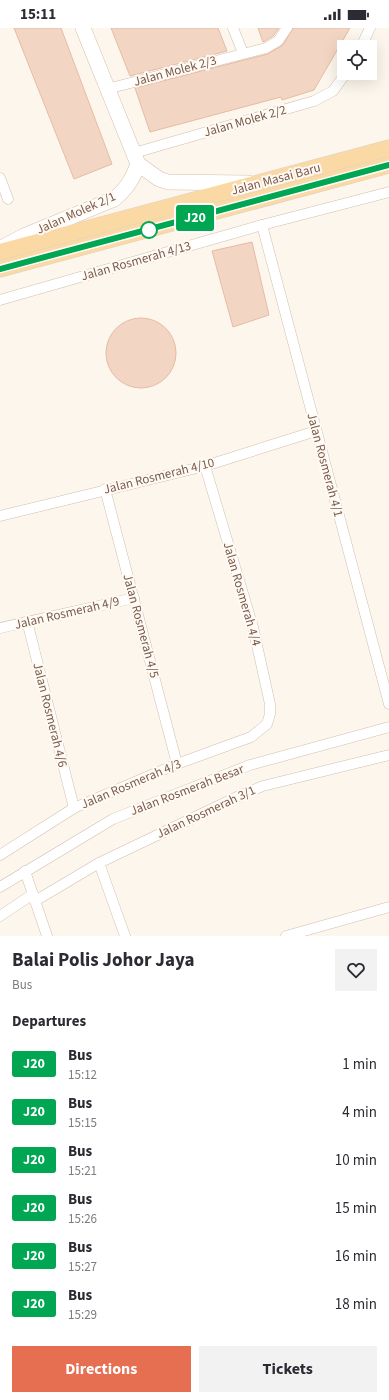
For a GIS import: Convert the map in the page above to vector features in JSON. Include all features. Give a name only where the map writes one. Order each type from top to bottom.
[{"type":"main road","name":"Jalan Masai Baru","points":[[0,252],[261,183],[388,147]]},
{"type":"main road","name":"Jalan Masai Baru","points":[[0,269],[389,165]]},
{"type":"street","points":[[83,28],[136,158],[160,179],[168,182],[261,183]]},
{"type":"street","points":[[233,28],[243,53]]},
{"type":"street","name":"Jalan Molek 2/3","points":[[107,89],[268,47],[278,41],[287,28]]},
{"type":"street","points":[[364,40],[370,28]]},
{"type":"street","name":"Jalan Molek 2/2","points":[[136,158],[314,101],[332,90],[340,80]]},
{"type":"street","name":"Jalan Molek 2/1","points":[[0,248],[24,236],[114,199],[123,192],[129,184],[136,158]]},
{"type":"street","points":[[0,178],[8,200]]},
{"type":"street","name":"Jalan Rosmerah 4/13","points":[[0,300],[262,225],[389,192]]},
{"type":"street","name":"Jalan Rosmerah 4/1","points":[[262,225],[389,701]]},
{"type":"street","name":"Jalan Rosmerah 4/10","points":[[0,516],[105,489],[205,466],[316,431]]},
{"type":"street","name":"Jalan Rosmerah 4/4","points":[[205,466],[253,627],[270,704],[270,714],[267,724]]},
{"type":"street","name":"Jalan Rosmerah 4/5","points":[[105,489],[177,764]]},
{"type":"street","name":"Jalan Rosmerah 4/9","points":[[0,628],[134,598]]},
{"type":"street","name":"Jalan Rosmerah 4/6","points":[[27,621],[74,808]]},
{"type":"street","name":"Jalan Rosmerah 4/3","points":[[0,855],[74,808],[177,764],[251,737],[267,724]]},
{"type":"street","name":"Jalan Rosmerah Besar","points":[[0,887],[105,823],[128,813],[250,765],[389,726]]},
{"type":"street","name":"Jalan Rosmerah 3/1","points":[[0,916],[99,863],[263,786],[389,755]]},
{"type":"street","points":[[99,863],[125,936]]},
{"type":"street","points":[[25,871],[48,936]]},
{"type":"street","points":[[286,936],[389,907]]},
{"type":"building","points":[[14,28],[61,28],[112,164],[74,179]]},
{"type":"building","points":[[111,28],[218,28],[227,51],[130,76]]},
{"type":"building","points":[[258,28],[279,28],[273,36],[263,42]]},
{"type":"building","points":[[293,28],[350,28],[343,40],[337,40],[337,50],[314,90],[282,100],[281,97],[150,132],[135,88],[268,54],[283,45]]},
{"type":"building","points":[[252,242],[269,315],[233,327],[212,251]]},
{"type":"building","points":[[141,318],[154,321],[166,328],[173,340],[176,353],[173,366],[166,378],[154,385],[141,388],[128,385],[116,378],[109,366],[106,353],[109,340],[116,328],[128,321]]},
{"type":"bus line","name":"J20","points":[[0,269],[389,165]]}]
